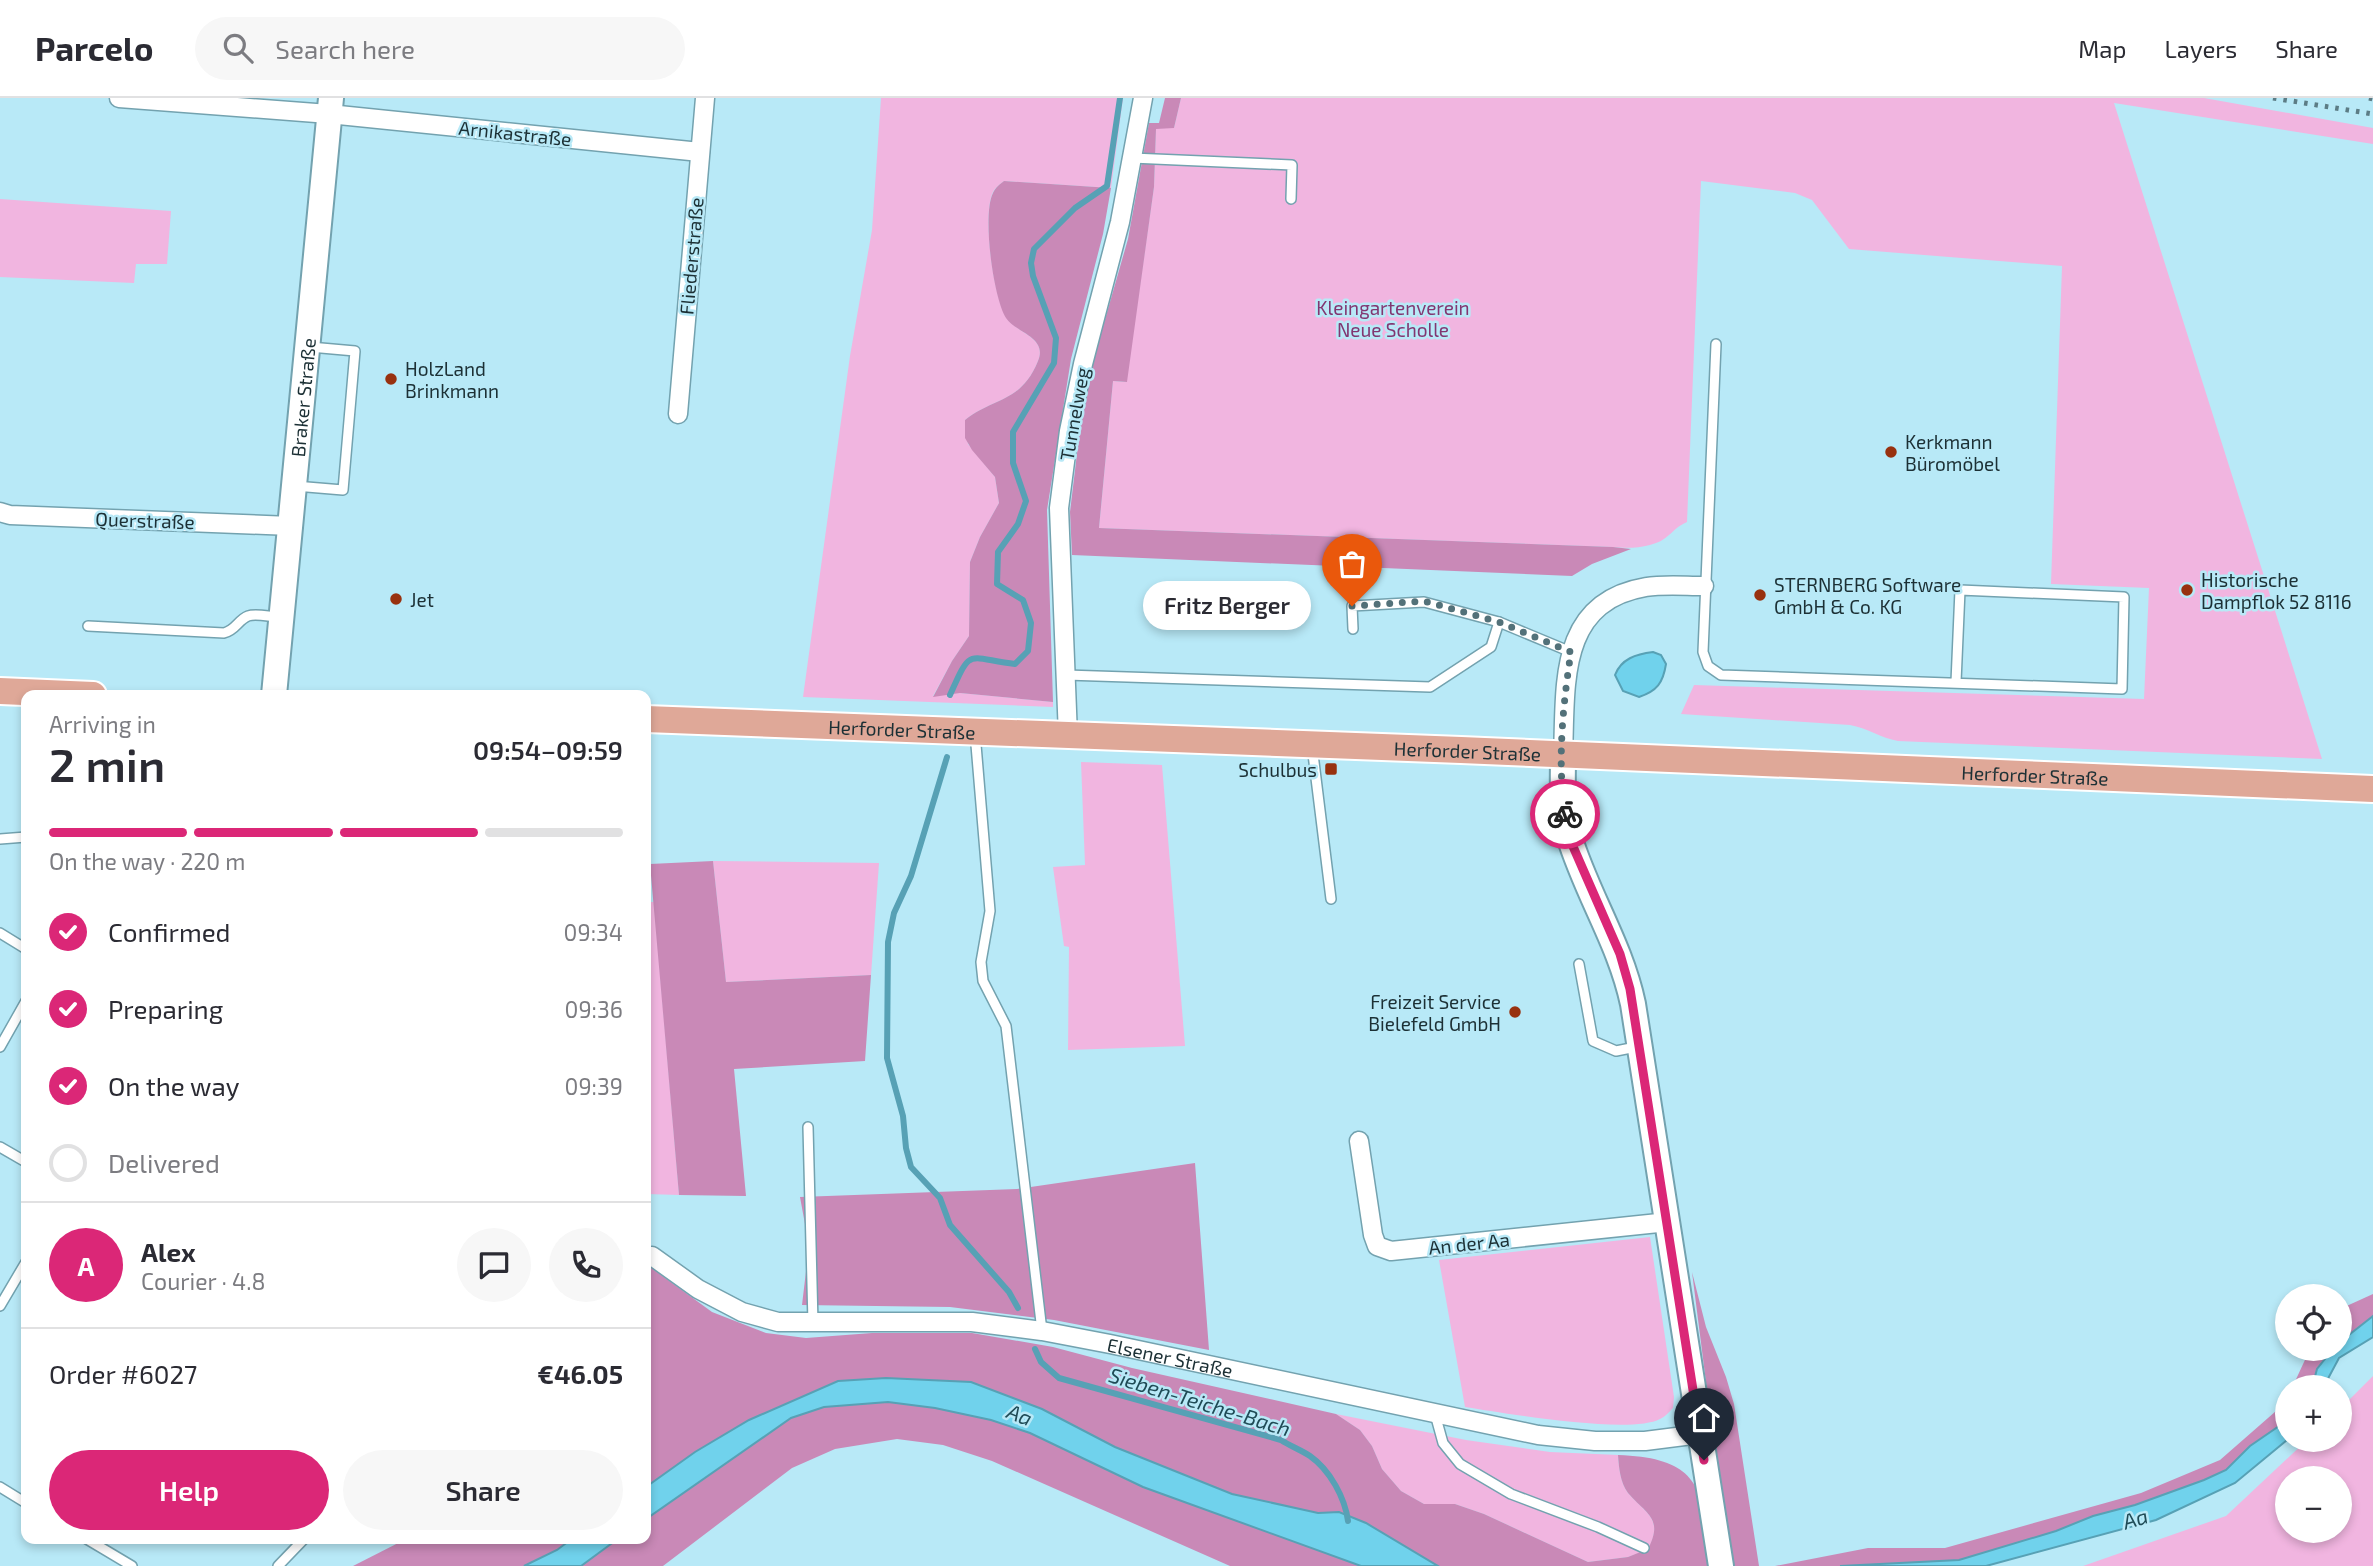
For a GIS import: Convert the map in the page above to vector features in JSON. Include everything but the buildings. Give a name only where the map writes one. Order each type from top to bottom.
[{"type":"main road","name":"Braker Straße","points":[[275,690],[330,106]]},
{"type":"main road","points":[[0,691],[21,692]]},
{"type":"main road","name":"Herforder Straße","points":[[651,719],[2373,789]]},
{"type":"main road","points":[[1563,755],[1563,799],[1568,835],[1624,964],[1633,1004],[1721,1565]]},
{"type":"street","name":"Arnikastraße","points":[[119,98],[330,106],[700,152]]},
{"type":"street","name":"Fliederstraße","points":[[678,414],[705,98]]},
{"type":"street","name":"Tunnelweg","points":[[1068,736],[1059,508],[1069,431],[1083,364],[1120,222],[1143,98]]},
{"type":"street","name":"Querstraße","points":[[0,512],[10,515],[291,526]]},
{"type":"street","points":[[1563,755],[1566,687],[1571,652],[1579,629],[1597,607],[1620,594],[1646,587],[1704,586]]},
{"type":"street","name":"An der Aa","points":[[1359,1141],[1373,1236],[1377,1246],[1391,1251],[1668,1222]]},
{"type":"street","name":"Elsener Straße","points":[[651,1255],[698,1289],[742,1312],[778,1322],[972,1322],[1042,1331],[1538,1435],[1595,1441],[1645,1441],[1700,1434]]},
{"type":"lane","points":[[1132,158],[1292,165],[1291,199]]},
{"type":"lane","points":[[1716,344],[1704,586],[1703,652],[1708,666],[1721,675],[2122,690],[2124,597],[1960,590],[1956,682]]},
{"type":"lane","points":[[295,485],[343,490],[355,351],[308,346]]},
{"type":"lane","points":[[1353,628],[1352,606],[1424,601],[1499,622],[1571,652]]},
{"type":"lane","points":[[88,626],[224,633],[251,615],[282,617]]},
{"type":"lane","points":[[1066,675],[1430,687],[1491,647],[1499,622]]},
{"type":"lane","points":[[975,733],[990,911],[981,962],[983,982],[1006,1026],[1042,1331]]},
{"type":"lane","points":[[1312,745],[1331,899]]},
{"type":"lane","points":[[0,839],[21,837]]},
{"type":"lane","points":[[0,933],[21,946]]},
{"type":"lane","points":[[1579,964],[1593,1041],[1616,1051],[1640,1047]]},
{"type":"lane","points":[[0,1046],[21,1010]]},
{"type":"lane","points":[[808,1127],[813,1323]]},
{"type":"lane","points":[[0,1147],[21,1159]]},
{"type":"lane","points":[[0,1306],[21,1270]]},
{"type":"lane","points":[[1435,1414],[1443,1443],[1461,1464],[1511,1494],[1598,1527],[1644,1548]]},
{"type":"lane","points":[[2,1492],[21,1501]]},
{"type":"lane","points":[[95,1544],[132,1566]]},
{"type":"lane","points":[[278,1566],[299,1544]]},
{"type":"green space","points":[[881,98],[1123,98],[1111,188],[1004,181],[993,192],[989,236],[997,293],[1007,318],[1035,341],[1040,353],[1024,385],[965,420],[968,444],[995,477],[999,503],[970,562],[969,636],[933,696],[960,693],[1053,702],[1053,707],[803,697],[850,356],[872,230]]},
{"type":"green space","name":"Kleingartenverein Neue Scholle","points":[[1181,98],[2204,98],[2373,128],[2373,144],[2114,103],[2322,759],[1898,741],[1850,725],[1681,714],[1694,685],[2144,699],[2149,588],[2051,584],[2062,266],[1849,249],[1812,200],[1795,193],[1701,181],[1687,522],[1657,543],[1627,548],[1099,528],[1113,381],[1126,382],[1154,187],[1156,128],[1174,128]]},
{"type":"green space","points":[[0,199],[171,211],[167,264],[136,264],[134,283],[0,277]]},
{"type":"green space","points":[[1081,762],[1162,765],[1185,1046],[1068,1050],[1069,947],[1064,946],[1053,867],[1085,865]]},
{"type":"green space","points":[[713,861],[879,863],[871,975],[726,982]]},
{"type":"green space","points":[[651,902],[654,902],[679,1195],[651,1194]]},
{"type":"green space","points":[[1650,1237],[1674,1397],[1673,1408],[1667,1414],[1645,1423],[1622,1425],[1535,1418],[1465,1407],[1439,1260]]},
{"type":"green space","points":[[2373,1376],[2373,1566],[2083,1566],[2226,1516],[2275,1470],[2275,1543],[2352,1543],[2352,1466],[2279,1466],[2294,1452],[2352,1452],[2352,1397]]},
{"type":"green space","points":[[1336,1414],[1466,1440],[1550,1452],[1618,1455],[1625,1489],[1651,1517],[1653,1523],[1654,1531],[1648,1550],[1628,1557],[1588,1562],[1484,1514],[1455,1504],[1424,1504],[1401,1491],[1382,1469],[1372,1446],[1360,1430]]},
{"type":"shaded area","points":[[1165,98],[1181,98],[1174,128],[1156,129],[1154,187],[1127,382],[1113,381],[1099,528],[1631,549],[1592,564],[1572,576],[1072,555],[1070,512],[1079,437],[1092,365],[1128,239],[1149,123],[1159,123]]},
{"type":"shaded area","points":[[1004,181],[1111,188],[1103,234],[1071,359],[1047,510],[1053,702],[960,693],[933,697],[969,636],[970,562],[999,503],[995,477],[965,438],[965,420],[1024,385],[1040,353],[1035,341],[1006,318],[993,275],[989,236],[990,204],[996,188]]},
{"type":"shaded area","points":[[713,861],[726,982],[871,975],[865,1061],[734,1069],[746,1196],[679,1195],[651,864]]},
{"type":"shaded area","points":[[1195,1163],[1209,1350],[1054,1320],[950,1307],[802,1305],[809,1246],[800,1197],[1017,1189]]},
{"type":"shaded area","points":[[651,1268],[712,1312],[766,1333],[806,1338],[872,1333],[972,1333],[1053,1347],[1132,1368],[1336,1414],[1360,1430],[1372,1446],[1382,1469],[1401,1491],[1424,1504],[1455,1504],[1484,1514],[1588,1562],[1628,1557],[1648,1549],[1652,1539],[1654,1530],[1651,1517],[1625,1489],[1618,1455],[1667,1463],[1683,1471],[1700,1498],[1708,1566],[1438,1566],[1366,1523],[1340,1512],[1318,1513],[1232,1494],[1115,1447],[1042,1409],[838,1381],[749,1420],[651,1484]]},
{"type":"shaded area","points":[[1692,1272],[1706,1327],[1734,1404],[1759,1566],[1734,1566]]},
{"type":"shaded area","points":[[2373,1294],[2373,1316],[2352,1333],[2352,1304]]},
{"type":"shaded area","points":[[2304,1361],[2323,1361],[2315,1375],[2298,1375]]},
{"type":"shaded area","points":[[888,1402],[935,1408],[991,1420],[1030,1433],[1143,1487],[1361,1566],[1230,1566],[992,1461],[943,1445],[897,1439],[835,1449],[792,1468],[663,1566],[581,1566],[611,1544],[651,1544],[651,1516],[791,1418],[824,1407]]},
{"type":"shaded area","points":[[2275,1412],[2275,1429],[2250,1446],[2226,1470],[2135,1505],[2093,1516],[2056,1531],[1959,1561],[1775,1566],[1868,1548],[1945,1548],[2141,1493],[2220,1460]]},
{"type":"shaded area","points":[[396,1544],[565,1544],[524,1566],[353,1566]]},
{"type":"water","points":[[1653,652],[1661,655],[1666,664],[1658,685],[1639,697],[1623,691],[1615,675],[1621,665],[1635,656]]},
{"type":"water","points":[[2373,1316],[2373,1337],[2352,1350],[2352,1333]]},
{"type":"water","points":[[2323,1361],[2337,1361],[2330,1375],[2315,1375]]},
{"type":"water","name":"Aa","points":[[886,1378],[971,1382],[1042,1409],[1115,1447],[1232,1494],[1318,1513],[1339,1512],[1366,1523],[1438,1566],[1361,1566],[1143,1487],[1030,1433],[991,1420],[935,1408],[888,1402],[824,1407],[791,1418],[651,1516],[651,1483],[695,1452],[749,1420],[838,1381]]},
{"type":"water","name":"Aa","points":[[2275,1429],[2275,1450],[2235,1483],[2156,1520],[1986,1566],[1840,1566],[1959,1560],[2056,1531],[2093,1516],[2135,1505],[2204,1480],[2226,1470],[2250,1446]]},
{"type":"water","points":[[565,1544],[611,1544],[581,1566],[524,1566]]},
{"type":"waterway","name":"Sieben-Teiche-Bach","points":[[950,695],[967,662],[972,659],[1015,664],[1028,651],[1031,623],[1023,600],[997,584],[998,552],[1018,524],[1026,501],[1013,463],[1013,432],[1054,363],[1056,338],[1033,276],[1031,263],[1034,249],[1075,208],[1107,186],[1120,98]]},
{"type":"waterway","name":"Sieben-Teiche-Bach","points":[[947,757],[911,876],[894,913],[888,942],[887,1058],[903,1116],[911,1167],[940,1198],[950,1225],[1009,1292],[1018,1308]]},
{"type":"waterway","name":"Sieben-Teiche-Bach","points":[[1035,1349],[1041,1362],[1059,1378],[1281,1440],[1303,1452],[1317,1462],[1330,1477],[1340,1494],[1348,1521]]},
{"type":"railway","points":[[2273,98],[2373,114]]},
{"type":"railway","points":[[2369,98],[2373,99]]},
{"type":"way so far","points":[[1352,606],[1424,601],[1499,622],[1571,652],[1566,687],[1563,755],[1565,814]]},
{"type":"place","name":"HolzLand Brinkmann","points":[[391,379]]},
{"type":"place","name":"Kerkmann Büromöbel","points":[[1891,452]]},
{"type":"place","name":"Historische Dampflok 52 8116","points":[[2187,590]]},
{"type":"place","name":"STERNBERG Software GmbH & Co. KG","points":[[1760,595]]},
{"type":"place","name":"Jet","points":[[396,599]]},
{"type":"place","name":"Fritz Berger","points":[[1352,606]]},
{"type":"place","name":"Schulbus","points":[[1331,769]]},
{"type":"place","name":"Freizeit Service Bielefeld GmbH","points":[[1515,1012]]},
{"type":"route","points":[[1565,814],[1568,835],[1627,975],[1704,1460]]}]
